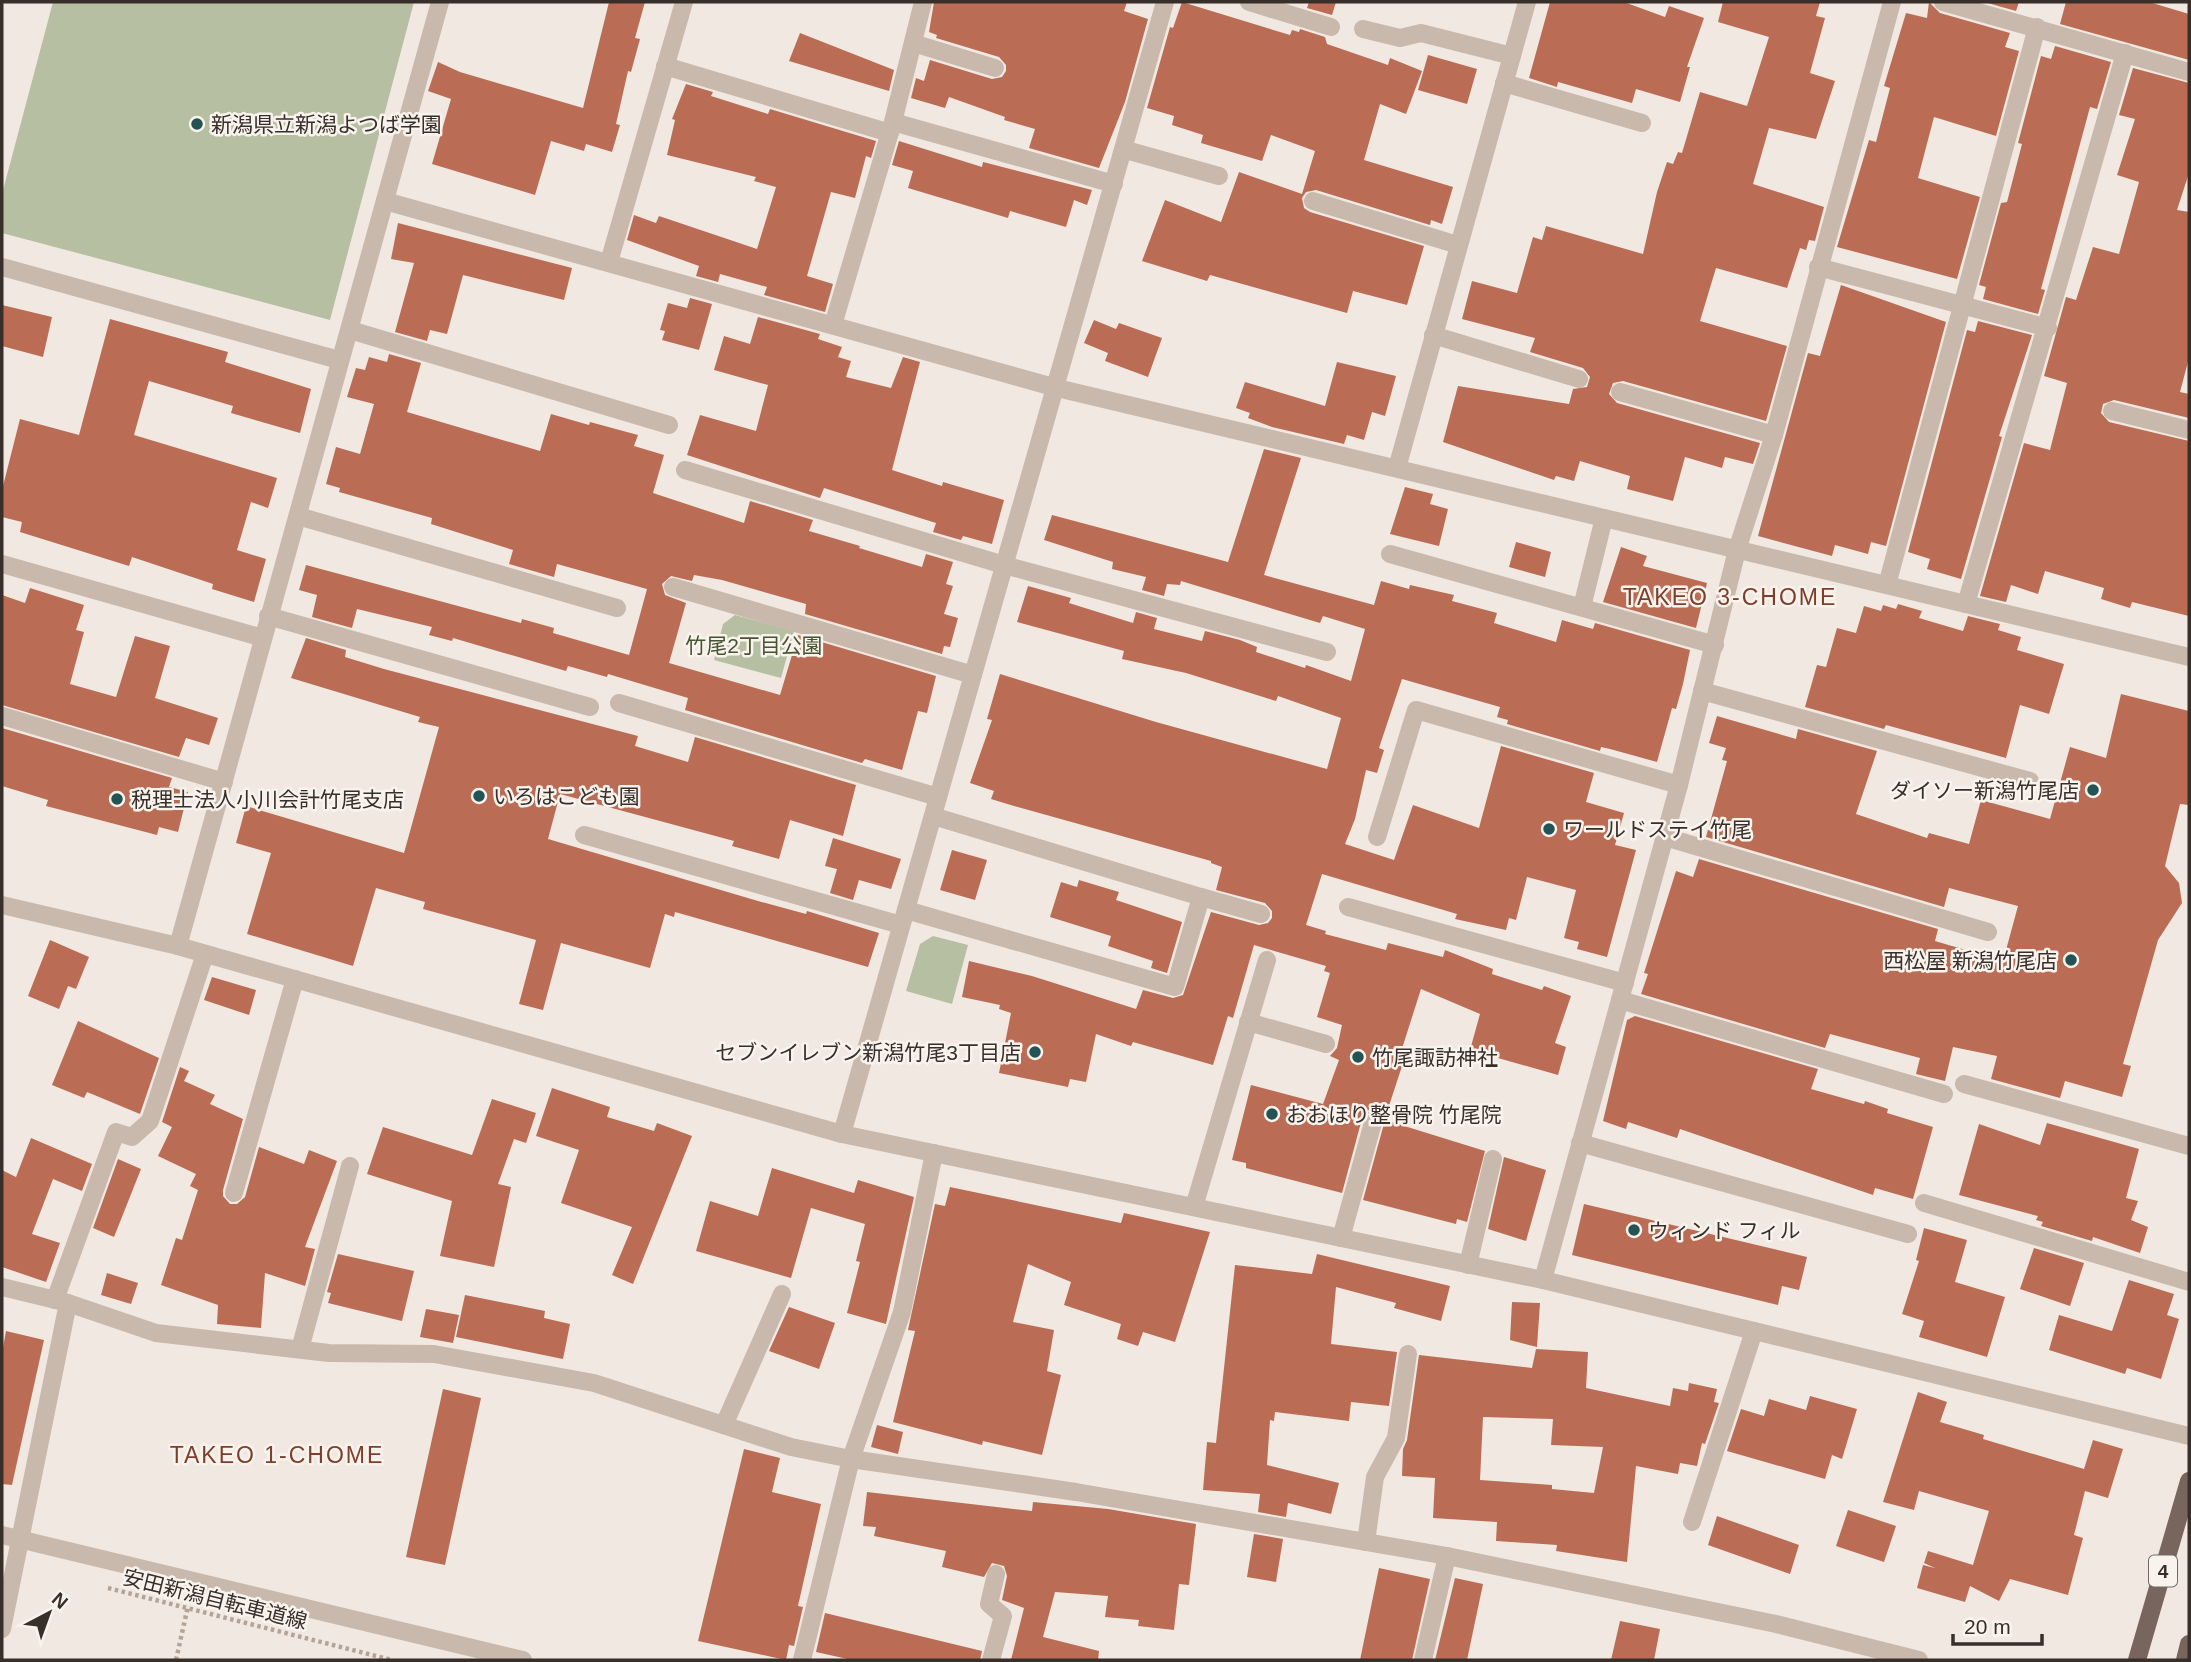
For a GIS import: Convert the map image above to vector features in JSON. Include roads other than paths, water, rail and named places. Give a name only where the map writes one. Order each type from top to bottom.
[{"type":"main road","name":"4","points":[[2137,1660],[2189,1481]]},
{"type":"main road","points":[[2185,1660],[2189,1644]]},
{"type":"street","points":[[178,946],[440,2]]},
{"type":"street","points":[[609,262],[684,2]]},
{"type":"street","points":[[833,325],[891,128],[923,2]]},
{"type":"street","points":[[842,1134],[1004,565],[1126,150],[1166,2]]},
{"type":"street","points":[[1249,2],[1331,27]]},
{"type":"street","points":[[1397,468],[1527,2]]},
{"type":"street","points":[[1543,1280],[1679,785],[1737,550],[1774,435],[1892,2]]},
{"type":"street","points":[[1943,2],[2189,72]]},
{"type":"street","points":[[1887,585],[2037,27]]},
{"type":"street","points":[[1363,29],[1400,38],[1421,33],[1512,56]]},
{"type":"street","points":[[913,43],[995,68]]},
{"type":"street","points":[[1966,604],[2048,328],[2125,53]]},
{"type":"street","points":[[665,66],[891,128],[1114,184]]},
{"type":"street","points":[[1504,83],[1642,123]]},
{"type":"street","points":[[1126,150],[1219,176]]},
{"type":"street","points":[[385,201],[1057,388],[2189,657]]},
{"type":"street","points":[[1313,201],[1458,245]]},
{"type":"street","points":[[2,267],[340,360]]},
{"type":"street","points":[[1818,267],[2048,328]]},
{"type":"street","points":[[350,330],[669,425]]},
{"type":"street","points":[[1433,335],[1579,379]]},
{"type":"street","points":[[1620,392],[1774,435]]},
{"type":"street","points":[[2112,411],[2189,429]]},
{"type":"street","points":[[685,470],[1004,565],[1327,652]]},
{"type":"street","points":[[298,516],[617,608]]},
{"type":"street","points":[[1581,607],[1604,518]]},
{"type":"street","points":[[1390,554],[1715,645]]},
{"type":"street","points":[[2,564],[263,638]]},
{"type":"street","points":[[673,587],[973,675]]},
{"type":"street","points":[[268,616],[590,707]]},
{"type":"street","points":[[1702,691],[2030,781]]},
{"type":"street","points":[[619,703],[938,797]]},
{"type":"street","points":[[1377,837],[1416,710],[1679,785]]},
{"type":"street","points":[[2,716],[225,782]]},
{"type":"street","points":[[933,816],[1261,914]]},
{"type":"street","points":[[584,835],[1175,987],[1201,897]]},
{"type":"street","points":[[1665,837],[1988,932]]},
{"type":"street","points":[[2,905],[178,946],[842,1134],[1543,1280],[2189,1436]]},
{"type":"street","points":[[1348,907],[1944,1094]]},
{"type":"street","points":[[2,1629],[62,1302],[116,1132],[132,1137],[150,1121],[205,954]]},
{"type":"street","points":[[1194,1207],[1268,960]]},
{"type":"street","points":[[234,1194],[295,979]]},
{"type":"street","points":[[1248,1022],[1326,1044]]},
{"type":"street","points":[[1964,1084],[2189,1146]]},
{"type":"street","points":[[1341,1238],[1374,1119]]},
{"type":"street","points":[[1580,1143],[1908,1234]]},
{"type":"street","points":[[802,1660],[851,1459],[902,1312],[934,1153]]},
{"type":"street","points":[[1468,1265],[1493,1158]]},
{"type":"street","points":[[300,1349],[350,1167]]},
{"type":"street","points":[[1924,1203],[2189,1282]]},
{"type":"street","points":[[2,1287],[62,1302],[156,1333],[300,1349],[434,1354],[594,1383],[791,1447],[851,1459],[1076,1492],[1447,1556],[1776,1624],[1919,1660]]},
{"type":"street","points":[[724,1425],[782,1294]]},
{"type":"street","points":[[1692,1522],[1754,1331]]},
{"type":"street","points":[[1366,1542],[1375,1477],[1396,1438],[1408,1354]]},
{"type":"street","points":[[2,1535],[523,1660]]},
{"type":"street","points":[[1423,1660],[1447,1556]]},
{"type":"street","points":[[991,1660],[1003,1616],[989,1604],[996,1574]]},
{"type":"place","name":"新潟県立新潟よつば学園","points":[[197,124]]},
{"type":"place","name":"ダイソー新潟竹尾店","points":[[2093,790]]},
{"type":"place","name":"いろはこども園","points":[[479,796]]},
{"type":"place","name":"税理士法人小川会計竹尾支店","points":[[117,799]]},
{"type":"place","name":"ワールドステイ竹尾","points":[[1549,829]]},
{"type":"place","name":"西松屋 新潟竹尾店","points":[[2071,960]]},
{"type":"place","name":"セブンイレブン新潟竹尾3丁目店","points":[[1035,1052]]},
{"type":"place","name":"竹尾諏訪神社","points":[[1358,1057]]},
{"type":"place","name":"おおほり整骨院 竹尾院","points":[[1272,1114]]},
{"type":"place","name":"ウィンド フィル","points":[[1634,1230]]},
{"type":"district","name":"TAKEO 3-CHOME","points":[[1730,597]]},
{"type":"district","name":"TAKEO 1-CHOME","points":[[277,1455]]},
{"type":"park label","name":"竹尾2丁目公園","points":[[754,645]]}]
